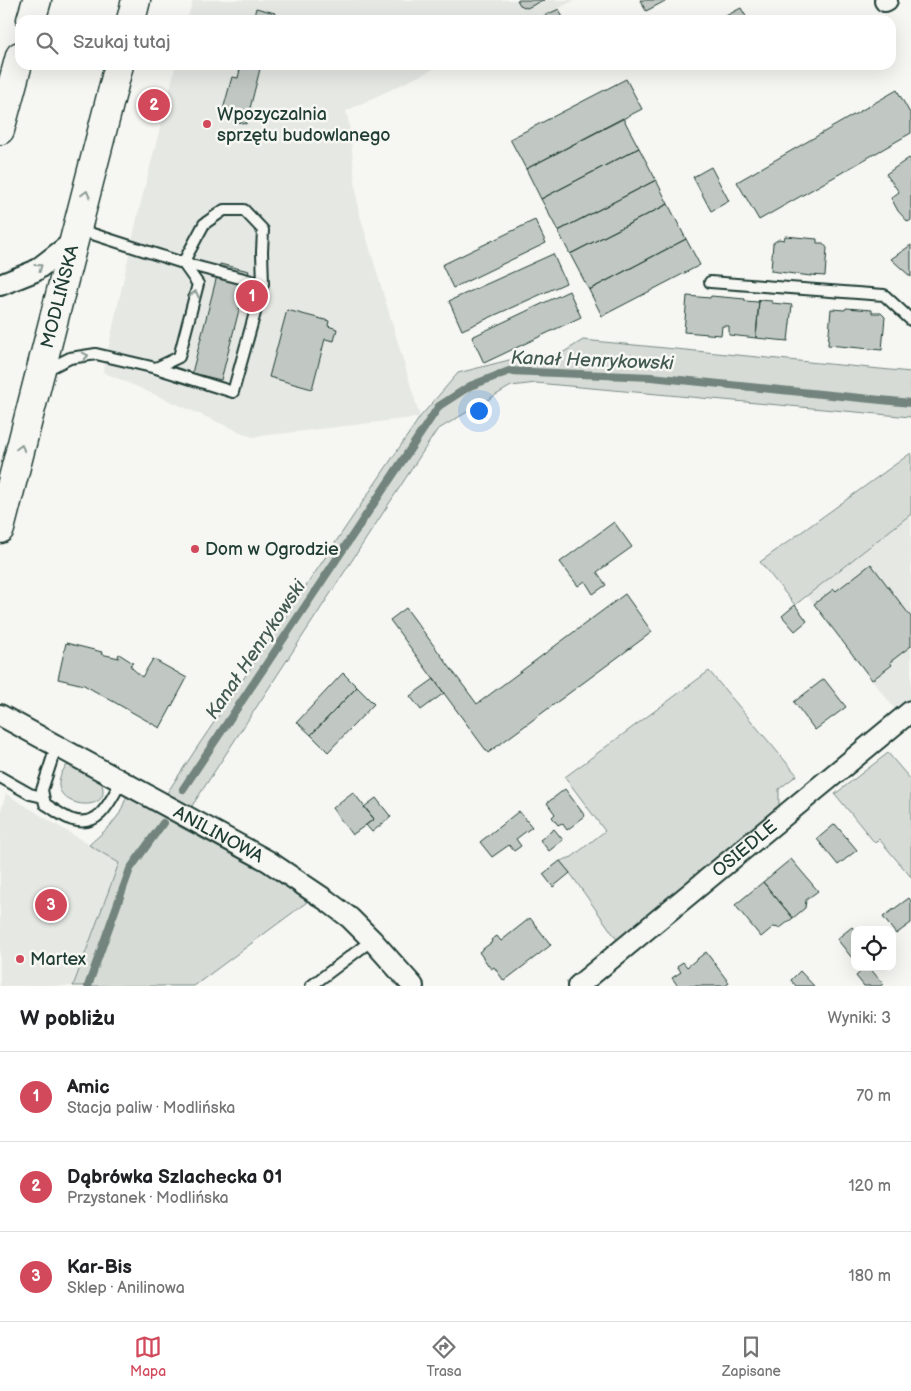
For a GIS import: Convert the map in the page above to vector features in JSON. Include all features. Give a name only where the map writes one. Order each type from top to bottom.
[{"type":"main road","points":[[32,15],[37,0]]},
{"type":"main road","points":[[132,15],[136,0]]},
{"type":"main road","points":[[0,130],[16,70]]},
{"type":"main road","name":"MODLIŃSKA","points":[[0,529],[119,70]]},
{"type":"street","points":[[0,285],[35,271],[75,235]]},
{"type":"street","name":"OSIEDLE","points":[[578,986],[911,711]]},
{"type":"street","name":"ANILINOWA","points":[[0,716],[268,861],[342,912],[372,940],[412,986]]},
{"type":"lane","points":[[40,373],[70,358],[96,354],[156,368],[233,392],[263,284],[263,230],[244,210],[224,210],[204,224],[183,263]]},
{"type":"lane","points":[[75,235],[263,284]]},
{"type":"lane","points":[[156,368],[180,357],[198,284],[183,263]]},
{"type":"lane","points":[[710,282],[884,295],[911,320]]},
{"type":"lane","points":[[56,747],[42,790],[43,797],[45,804],[72,820],[86,822],[102,814],[122,782]]},
{"type":"lane","points":[[0,777],[30,794],[43,797]]},
{"type":"lane","points":[[311,986],[372,940]]},
{"type":"shaded area","points":[[193,0],[575,0],[545,15],[188,15]]},
{"type":"shaded area","points":[[175,70],[432,70],[346,111],[349,123],[358,209],[420,417],[252,437],[103,372],[138,214]]},
{"type":"shaded area","points":[[583,340],[911,372],[911,417],[536,383],[511,386],[437,430],[190,809],[165,796],[420,417],[458,373],[525,356],[559,355]]},
{"type":"shaded area","points":[[911,453],[911,514],[795,605],[760,562]]},
{"type":"shaded area","points":[[911,514],[911,700],[897,712],[807,595]]},
{"type":"shaded area","points":[[709,671],[797,775],[779,789],[779,810],[618,941],[560,861],[572,857],[605,831],[565,777]]},
{"type":"shaded area","points":[[888,753],[911,780],[911,877],[879,839],[875,843],[835,794]]},
{"type":"shaded area","points":[[76,764],[95,774],[101,782],[103,790],[101,798],[94,803],[75,802],[66,798],[60,790],[59,779],[66,766]]},
{"type":"shaded area","points":[[128,793],[156,807],[178,826],[269,874],[307,902],[194,986],[73,986],[119,863],[89,845],[110,826],[120,813]]},
{"type":"shaded area","points":[[6,794],[119,863],[73,986],[0,986],[0,814]]},
{"type":"building","points":[[517,0],[544,0],[527,8],[520,5]]},
{"type":"building","points":[[640,0],[667,0],[646,11]]},
{"type":"building","points":[[256,8],[275,13],[274,15],[254,15]]},
{"type":"building","points":[[741,8],[745,15],[728,15]]},
{"type":"building","points":[[559,9],[562,15],[546,15]]},
{"type":"building","points":[[240,70],[260,70],[246,124],[221,117],[232,77],[238,78]]},
{"type":"building","points":[[626,79],[642,109],[526,169],[510,139]]},
{"type":"building","points":[[897,90],[911,115],[911,133],[759,220],[737,182]]},
{"type":"building","points":[[623,118],[639,148],[541,199],[526,169]]},
{"type":"building","points":[[639,148],[656,180],[558,231],[541,199]]},
{"type":"building","points":[[909,158],[911,160],[911,220],[908,222],[898,211],[891,198],[899,192],[886,174]]},
{"type":"building","points":[[711,167],[729,201],[711,211],[693,177]]},
{"type":"building","points":[[656,180],[668,204],[570,254],[558,231]]},
{"type":"building","points":[[668,204],[686,239],[589,290],[570,254]]},
{"type":"building","points":[[535,220],[546,243],[453,288],[442,265]]},
{"type":"building","points":[[785,236],[817,239],[817,243],[823,243],[827,248],[825,276],[771,271],[773,243],[779,239],[784,240]]},
{"type":"building","points":[[686,239],[700,265],[602,316],[589,290]]},
{"type":"building","points":[[911,245],[911,277],[891,259]]},
{"type":"building","points":[[553,254],[566,283],[462,330],[449,301]]},
{"type":"building","points":[[220,264],[249,271],[221,380],[192,373]]},
{"type":"building","points":[[569,291],[581,317],[484,363],[472,337]]},
{"type":"building","points":[[687,296],[710,298],[711,296],[758,302],[759,300],[756,338],[729,335],[729,326],[722,326],[721,335],[684,332]]},
{"type":"building","points":[[759,300],[792,305],[788,341],[756,338]]},
{"type":"building","points":[[846,308],[872,310],[872,313],[881,313],[885,317],[882,350],[828,345],[831,309],[845,310]]},
{"type":"building","points":[[287,310],[329,321],[328,326],[337,329],[334,341],[325,339],[312,389],[269,377]]},
{"type":"building","points":[[614,522],[632,547],[597,572],[606,585],[593,594],[585,581],[578,586],[560,562]]},
{"type":"building","points":[[871,564],[911,617],[911,646],[890,662],[892,665],[872,680],[814,604],[834,589],[836,591]]},
{"type":"building","points":[[625,594],[652,632],[488,753],[390,620],[406,608],[477,704]]},
{"type":"building","points":[[795,605],[807,621],[795,631],[782,616]]},
{"type":"building","points":[[66,643],[119,658],[119,654],[133,663],[130,665],[142,677],[153,659],[187,678],[160,728],[84,685],[58,679]]},
{"type":"building","points":[[343,673],[357,687],[311,735],[297,722]]},
{"type":"building","points":[[434,679],[444,693],[421,710],[410,696]]},
{"type":"building","points":[[824,679],[846,707],[815,730],[794,702]]},
{"type":"building","points":[[357,687],[374,704],[328,752],[311,735]]},
{"type":"building","points":[[565,789],[585,816],[567,830],[562,823],[558,825],[552,817],[555,814],[547,803]]},
{"type":"building","points":[[353,792],[374,819],[352,835],[332,808]]},
{"type":"building","points":[[376,798],[391,817],[372,832],[366,825],[374,819],[364,807]]},
{"type":"building","points":[[519,811],[532,827],[516,839],[521,846],[514,851],[509,845],[492,857],[480,842]]},
{"type":"building","points":[[835,824],[857,850],[838,865],[817,839]]},
{"type":"building","points":[[554,829],[563,840],[549,851],[540,840]]},
{"type":"building","points":[[791,859],[818,891],[806,900],[805,908],[793,918],[763,882]]},
{"type":"building","points":[[560,861],[570,873],[553,887],[543,874]]},
{"type":"building","points":[[763,882],[793,918],[780,928],[773,927],[761,937],[735,905]]},
{"type":"building","points":[[909,898],[911,901],[911,923],[896,934],[896,926],[890,926],[883,917]]},
{"type":"building","points":[[530,918],[551,945],[504,981],[494,967],[491,969],[479,952],[497,936],[501,941]]},
{"type":"building","points":[[851,928],[851,957],[837,939]]},
{"type":"building","points":[[706,952],[729,983],[725,986],[678,986],[672,978],[681,972],[677,966],[683,962],[687,967]]},
{"type":"building","points":[[800,971],[814,986],[796,986],[791,980]]},
{"type":"building","points":[[862,971],[872,971],[883,984],[880,986],[864,986],[856,976]]},
{"type":"waterway","name":"Kanał Henrykowski","points":[[183,789],[439,406],[470,386],[509,371],[651,377],[911,403]]},
{"type":"waterway","name":"Kanał Henrykowski","points":[[88,986],[130,869],[163,823]]},
{"type":"place","name":"Dąbrówka Szlachecka 01","points":[[154,105]]},
{"type":"place","name":"Wpozyczalnia sprzętu budowlanego","points":[[207,124]]},
{"type":"place","name":"Amic","points":[[252,296]]},
{"type":"place","name":"Dom w Ogrodzie","points":[[195,549]]},
{"type":"place","name":"Kar-Bis","points":[[51,905]]},
{"type":"place","name":"Martex","points":[[20,959]]}]
